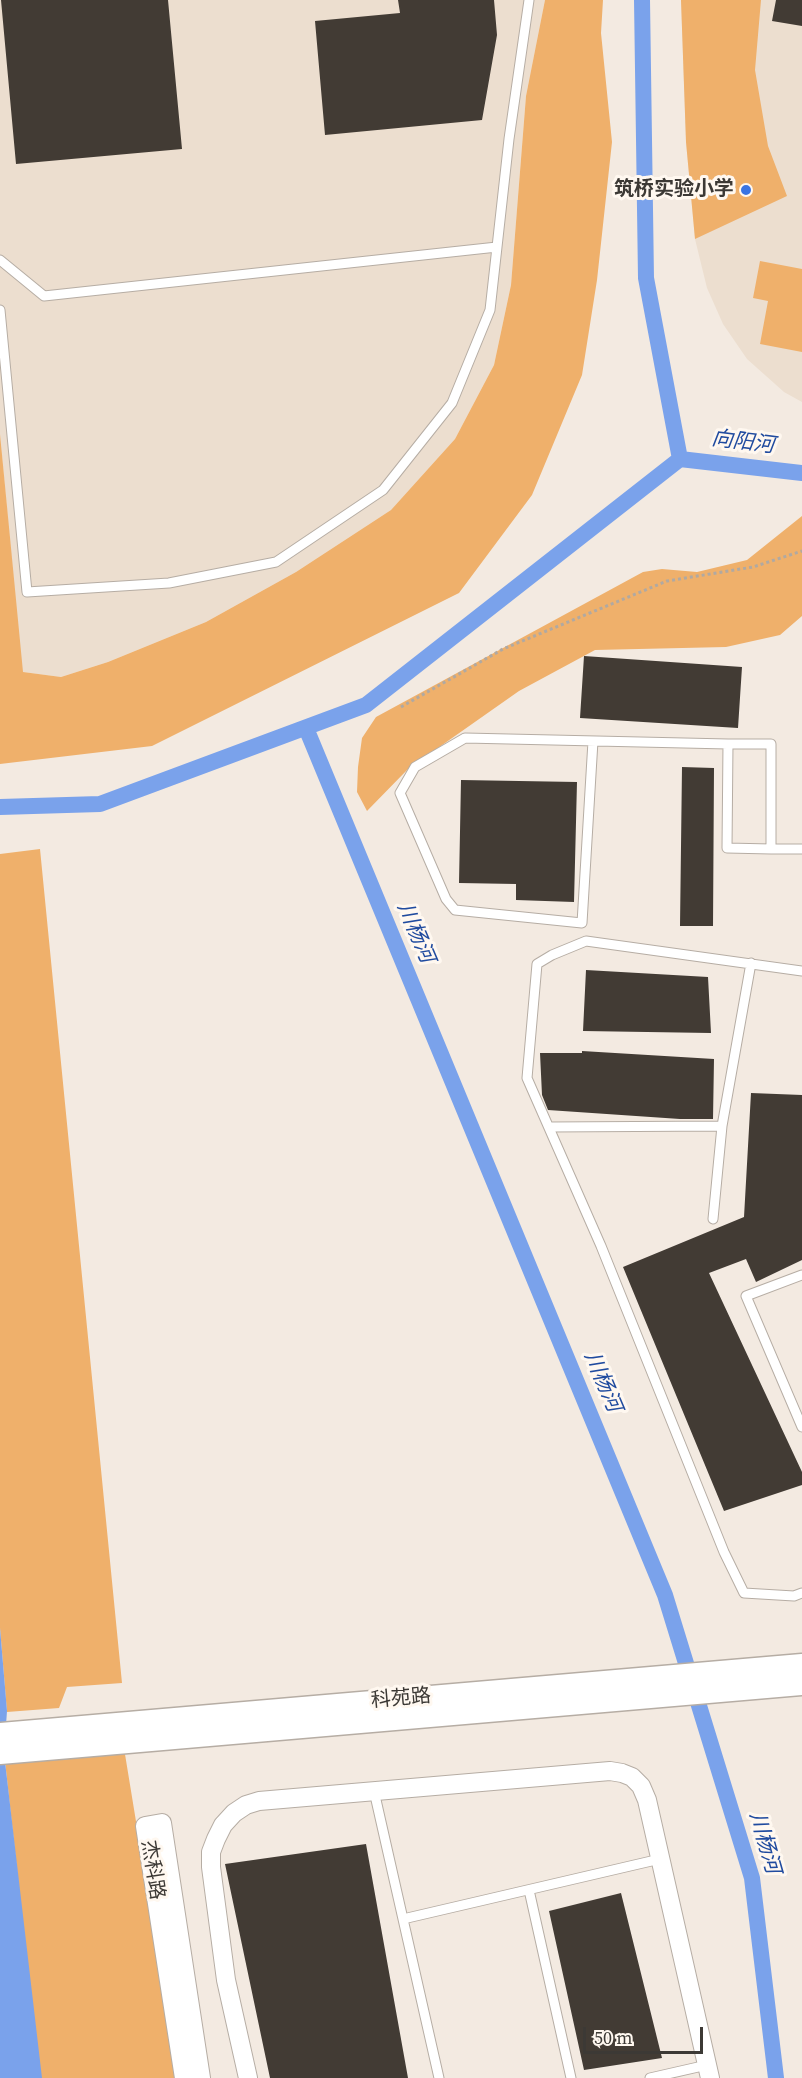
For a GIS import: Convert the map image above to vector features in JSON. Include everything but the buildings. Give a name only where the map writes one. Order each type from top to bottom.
[{"type":"street","name":"科苑路","points":[[720,1682],[802,1665]]},
{"type":"street","name":"科苑路","points":[[0,1734],[190,1727],[720,1682],[802,1684]]},
{"type":"street","name":"科苑路","points":[[0,1753],[190,1727]]},
{"type":"street","points":[[248,2078],[221,1952],[211,1867],[211,1852],[216,1839],[223,1825],[234,1813],[246,1805],[259,1801],[610,1771],[632,1777],[641,1786],[647,1800],[708,2071]]},
{"type":"street","name":"杰科路","points":[[184,2078],[145,1826],[162,1823],[201,2078]]},
{"type":"lane","points":[[0,310],[27,592],[169,583],[276,562],[383,490],[452,403],[490,310],[509,139],[529,0]]},
{"type":"lane","points":[[0,260],[44,296],[497,248]]},
{"type":"lane","points":[[593,741],[582,923],[454,910],[446,899],[400,793],[415,766],[465,738],[771,744],[771,849]]},
{"type":"lane","points":[[728,744],[728,848],[802,849]]},
{"type":"lane","points":[[802,971],[586,941],[537,964],[527,1078],[601,1246],[724,1552],[744,1593],[795,1596],[802,1593]]},
{"type":"lane","points":[[713,1219],[722,1126],[751,963]]},
{"type":"lane","points":[[549,1127],[722,1126]]},
{"type":"lane","points":[[802,1275],[746,1296],[802,1427]]},
{"type":"lane","points":[[374,1791],[439,2078]]},
{"type":"lane","points":[[403,1919],[660,1859]]},
{"type":"lane","points":[[529,1890],[572,2078]]},
{"type":"lane","points":[[650,2078],[708,2071]]},
{"type":"path","points":[[401,706],[503,649],[667,581],[753,567],[802,551]]},
{"type":"shaded area","points":[[0,0],[545,0],[526,96],[511,285],[494,365],[455,439],[391,510],[296,572],[206,622],[108,662],[61,677],[22,672],[0,434]]},
{"type":"shaded area","points":[[545,0],[603,0],[601,33],[612,142],[597,280],[582,375],[532,495],[459,593],[152,746],[0,764],[0,434],[23,672],[61,677],[108,662],[206,622],[296,572],[391,510],[455,439],[494,365],[511,285],[526,96]]},
{"type":"shaded area","name":"筑桥实验小学","points":[[681,0],[802,0],[802,402],[784,392],[747,359],[723,324],[707,288],[695,239],[686,142]]},
{"type":"shaded area","points":[[681,0],[761,0],[755,70],[768,146],[787,196],[695,239],[686,142]]},
{"type":"shaded area","points":[[760,261],[802,269],[802,352],[760,344],[768,301],[753,298]]},
{"type":"shaded area","points":[[802,516],[802,616],[780,635],[726,647],[595,650],[519,691],[408,769],[367,811],[357,792],[358,767],[362,738],[376,717],[643,572],[662,569],[697,572],[747,560]]},
{"type":"shaded area","points":[[40,849],[122,1683],[67,1687],[59,1708],[7,1712],[0,1628],[0,854]]},
{"type":"shaded area","points":[[123,1742],[178,2078],[40,2078],[4,1752]]},
{"type":"water","points":[[0,1628],[7,1711],[4,1753],[42,2078],[0,2078]]},
{"type":"waterway","points":[[0,807],[100,804],[366,705],[680,459],[646,278],[642,0]]},
{"type":"waterway","name":"向阳河","points":[[680,459],[802,473]]},
{"type":"waterway","name":"川杨河","points":[[306,728],[665,1595],[752,1878],[776,2078]]},
{"type":"place","name":"筑桥实验小学","points":[[746,190]]}]
